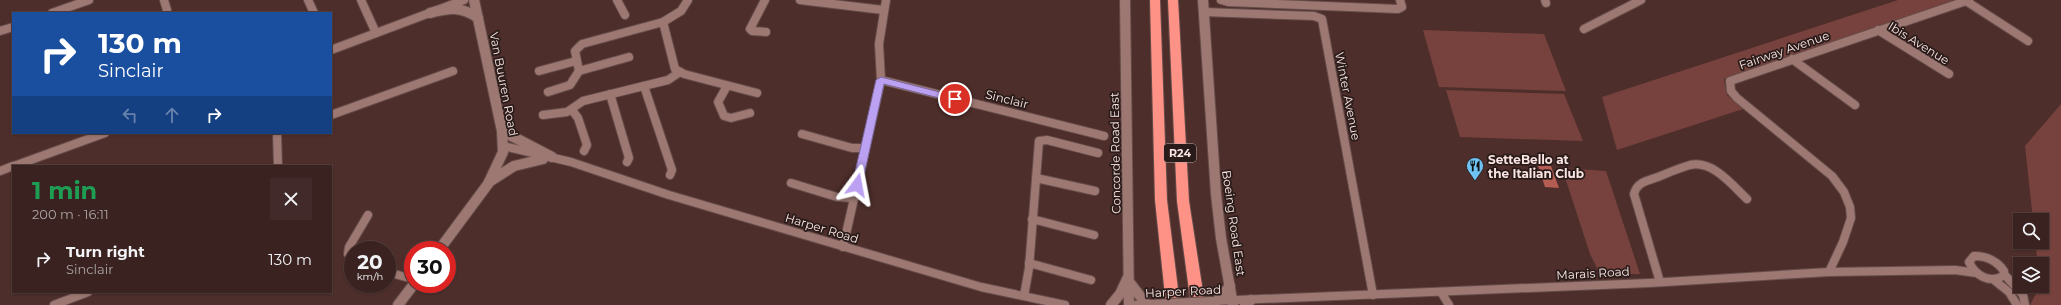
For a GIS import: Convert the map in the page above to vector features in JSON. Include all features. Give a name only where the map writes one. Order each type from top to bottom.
[{"type":"highway","name":"R24","points":[[1155,0],[1161,200],[1173,305]]},
{"type":"highway","name":"R24","points":[[1173,0],[1183,201],[1198,305]]},
{"type":"main road","name":"Van Buuren Road","points":[[446,241],[488,184],[503,149],[502,131],[474,0]]},
{"type":"main road","name":"Concorde Road East","points":[[1125,0],[1129,305]]},
{"type":"main road","name":"Boeing Road East","points":[[1203,0],[1216,194],[1233,303]]},
{"type":"main road","points":[[430,13],[452,8],[462,8],[478,18]]},
{"type":"main road","points":[[502,131],[548,158]]},
{"type":"main road","points":[[488,184],[513,165],[526,161],[548,158]]},
{"type":"main road","points":[[1129,278],[1137,294],[1147,305]]},
{"type":"main road","points":[[1111,305],[1120,294],[1129,278]]},
{"type":"main road","points":[[1216,302],[1230,286]]},
{"type":"main road","points":[[398,305],[407,293]]},
{"type":"street","points":[[55,12],[89,0]]},
{"type":"street","points":[[164,0],[167,10]]},
{"type":"street","points":[[308,0],[314,12]]},
{"type":"street","points":[[361,0],[376,34]]},
{"type":"street","points":[[332,50],[464,0]]},
{"type":"street","points":[[617,0],[624,15]]},
{"type":"street","points":[[539,71],[576,57],[589,40],[663,22],[681,11],[688,0]]},
{"type":"street","points":[[765,0],[750,29],[752,31],[766,32]]},
{"type":"street","points":[[800,0],[883,10]]},
{"type":"street","points":[[843,247],[881,80],[879,44],[883,10],[886,0]]},
{"type":"street","points":[[1222,0],[1228,2],[1343,3],[1398,10],[1402,7],[1400,0]]},
{"type":"street","points":[[1584,29],[1641,0]]},
{"type":"street","points":[[1967,0],[2028,41]]},
{"type":"street","name":"Fairway Avenue","points":[[1829,272],[1839,253],[1851,213],[1841,186],[1832,176],[1737,98],[1732,93],[1729,86],[1730,81],[1967,0]]},
{"type":"street","name":"Winter Avenue","points":[[1204,12],[1314,16],[1322,19],[1373,295]]},
{"type":"street","points":[[663,22],[674,65],[680,72],[757,93]]},
{"type":"street","points":[[0,31],[12,27]]},
{"type":"street","name":"Ibis Avenue","points":[[1878,30],[1948,74]]},
{"type":"street","points":[[576,57],[580,71]]},
{"type":"street","points":[[548,92],[570,85],[580,71],[629,58]]},
{"type":"street","points":[[1792,59],[1854,105]]},
{"type":"street","points":[[332,115],[453,71]]},
{"type":"street","points":[[543,115],[562,113],[572,110],[583,101],[668,80],[680,72]]},
{"type":"street","name":"Sinclair","points":[[881,80],[1104,136]]},
{"type":"street","points":[[644,86],[672,170],[670,176]]},
{"type":"street","points":[[727,86],[718,102],[724,116],[731,118],[750,113]]},
{"type":"street","points":[[610,94],[629,158],[627,162]]},
{"type":"street","points":[[572,110],[578,118],[585,138],[587,145],[584,151]]},
{"type":"street","points":[[17,165],[102,134]]},
{"type":"street","points":[[278,165],[279,134]]},
{"type":"street","points":[[802,134],[852,148],[865,148]]},
{"type":"street","points":[[1024,296],[1029,262],[1039,143],[1041,140],[1098,152]]},
{"type":"street","name":"Harper Road","points":[[503,149],[576,164],[669,195],[843,247],[981,286],[1065,305]]},
{"type":"street","points":[[1660,282],[1634,194],[1636,187],[1650,180],[1696,164],[1717,171],[1747,199]]},
{"type":"street","points":[[0,171],[12,167]]},
{"type":"street","points":[[1036,178],[1095,191]]},
{"type":"street","points":[[791,183],[837,197],[854,198]]},
{"type":"street","points":[[353,241],[368,215]]},
{"type":"street","points":[[1032,219],[1094,235]]},
{"type":"street","name":"Marais Road","points":[[1955,270],[1969,262],[1974,256],[1988,258],[1999,265],[2004,274]]},
{"type":"street","points":[[1029,262],[1091,280]]},
{"type":"street","points":[[1969,262],[1977,273]]},
{"type":"street","name":"Marais Road","points":[[1233,303],[1660,282],[1829,272],[1955,270],[1977,273],[1994,280],[2009,292],[2017,305]]},
{"type":"street","points":[[1994,280],[2001,278],[2004,274],[2023,295],[2025,305]]},
{"type":"street","points":[[1441,292],[1449,305]]},
{"type":"street","points":[[54,305],[75,294]]},
{"type":"street","name":"Harper Road","points":[[1135,305],[1216,302],[1233,303]]},
{"type":"shaded area","points":[[1898,0],[1957,0],[1724,79],[1727,95],[1743,109],[1617,150],[1602,97]]},
{"type":"shaded area","points":[[1423,30],[1544,34],[1566,91],[1439,87]]},
{"type":"shaded area","points":[[1446,90],[1564,94],[1583,141],[1460,137]]},
{"type":"shaded area","points":[[2061,104],[2061,305],[2030,305],[2036,293],[2049,293],[2049,257],[2037,257],[2036,249],[2049,249],[2049,213],[2032,213],[2025,146]]},
{"type":"shaded area","points":[[1538,166],[1551,166],[1559,188],[1545,187]]},
{"type":"shaded area","points":[[1562,168],[1606,171],[1640,274],[1600,274],[1590,254]]},
{"type":"place","name":"SetteBello at the Italian Club","points":[[1475,181]]},
{"type":"route","points":[[857,185],[881,80],[955,99]]}]
